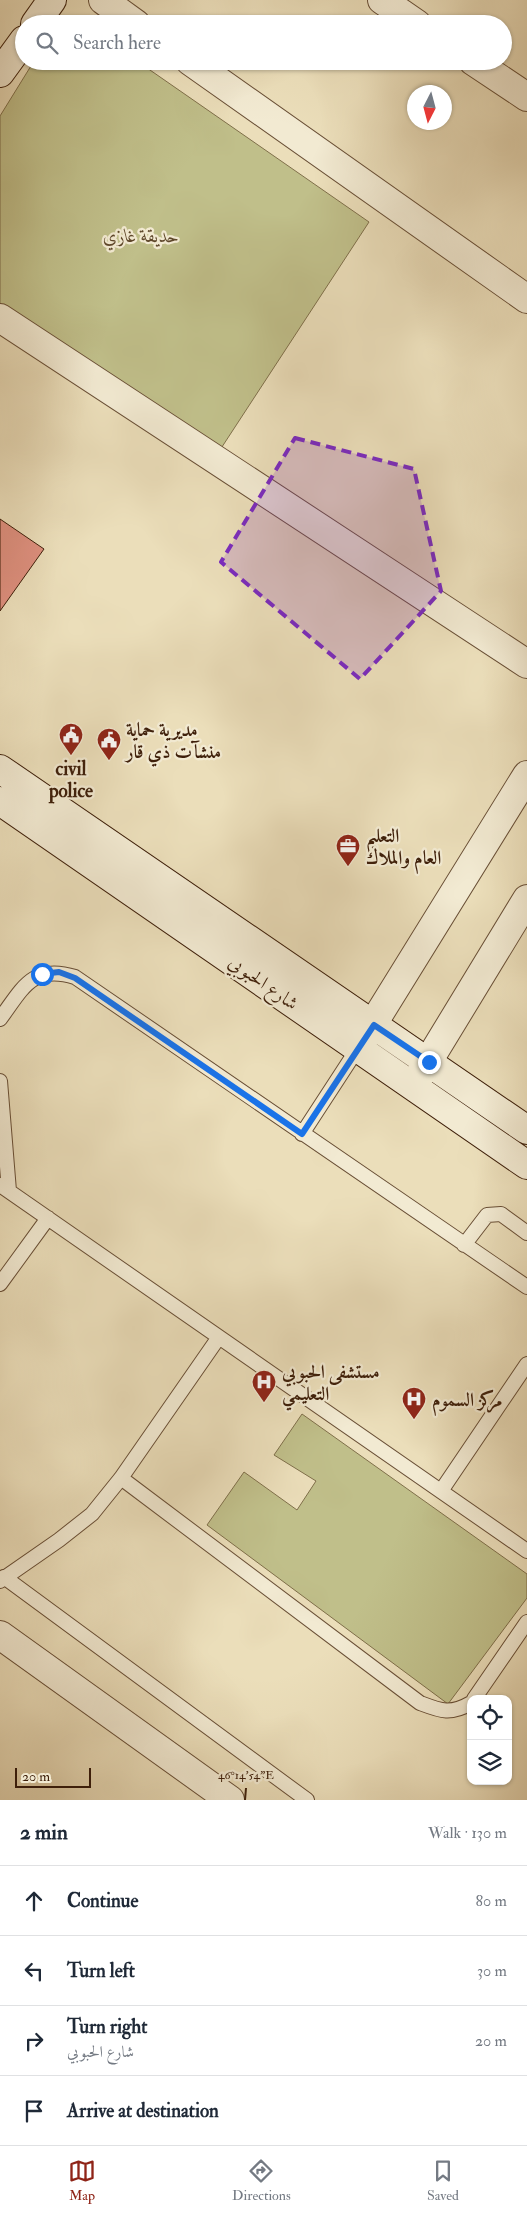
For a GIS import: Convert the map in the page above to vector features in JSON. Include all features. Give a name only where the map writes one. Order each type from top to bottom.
[{"type":"street","points":[[41,15],[52,0]]},
{"type":"street","points":[[102,0],[123,15]]},
{"type":"street","points":[[382,0],[404,15]]},
{"type":"street","points":[[0,73],[15,52]]},
{"type":"street","points":[[203,70],[527,299]]},
{"type":"street","points":[[486,70],[527,97]]},
{"type":"street","points":[[0,318],[527,664]]},
{"type":"street","name":"شارع الحبوبي","points":[[0,769],[527,1130]]},
{"type":"street","points":[[358,1048],[527,775]]},
{"type":"street","name":"شارع الحبوبي","points":[[0,801],[527,1165]]},
{"type":"street","points":[[413,1086],[527,900]]},
{"type":"street","points":[[0,1635],[230,1800]]},
{"type":"lane","points":[[0,1019],[29,980],[42,974],[59,972],[75,978],[527,1287]]},
{"type":"lane","points":[[302,1134],[358,1048]]},
{"type":"lane","points":[[0,1081],[4,1188],[527,1551]]},
{"type":"lane","points":[[464,1245],[487,1215],[501,1214],[527,1233]]},
{"type":"lane","points":[[0,1284],[48,1218]]},
{"type":"lane","points":[[219,1336],[121,1478],[92,1514],[59,1540],[2,1579],[307,1800]]},
{"type":"lane","points":[[441,1491],[527,1364]]},
{"type":"lane","points":[[121,1478],[420,1703],[440,1710],[456,1711],[467,1705]]},
{"type":"lane","points":[[477,1695],[527,1622]]},
{"type":"highlighted area","points":[[295,438],[414,469],[441,591],[360,679],[221,562]]},
{"type":"green space","name":"حديقة غازي","points":[[28,70],[150,70],[369,222],[218,453],[0,311],[0,116]]},
{"type":"green space","points":[[302,1414],[527,1574],[527,1598],[448,1704],[207,1525],[244,1472],[297,1510],[316,1481],[274,1455]]},
{"type":"building","points":[[0,519],[44,549],[0,611]]},
{"type":"place","name":"civil police","points":[[71,756]]},
{"type":"place","name":"مديرية حماية منشآت ذي قار","points":[[109,761]]},
{"type":"place","name":"التعليم العام والملاك","points":[[348,867]]},
{"type":"place","name":"مستشفى الحبوبي التعليمي","points":[[264,1403]]},
{"type":"place","name":"مركز السموم","points":[[414,1420]]},
{"type":"route","points":[[42,974],[59,972],[75,978],[302,1134],[374,1025],[429,1062]]}]
